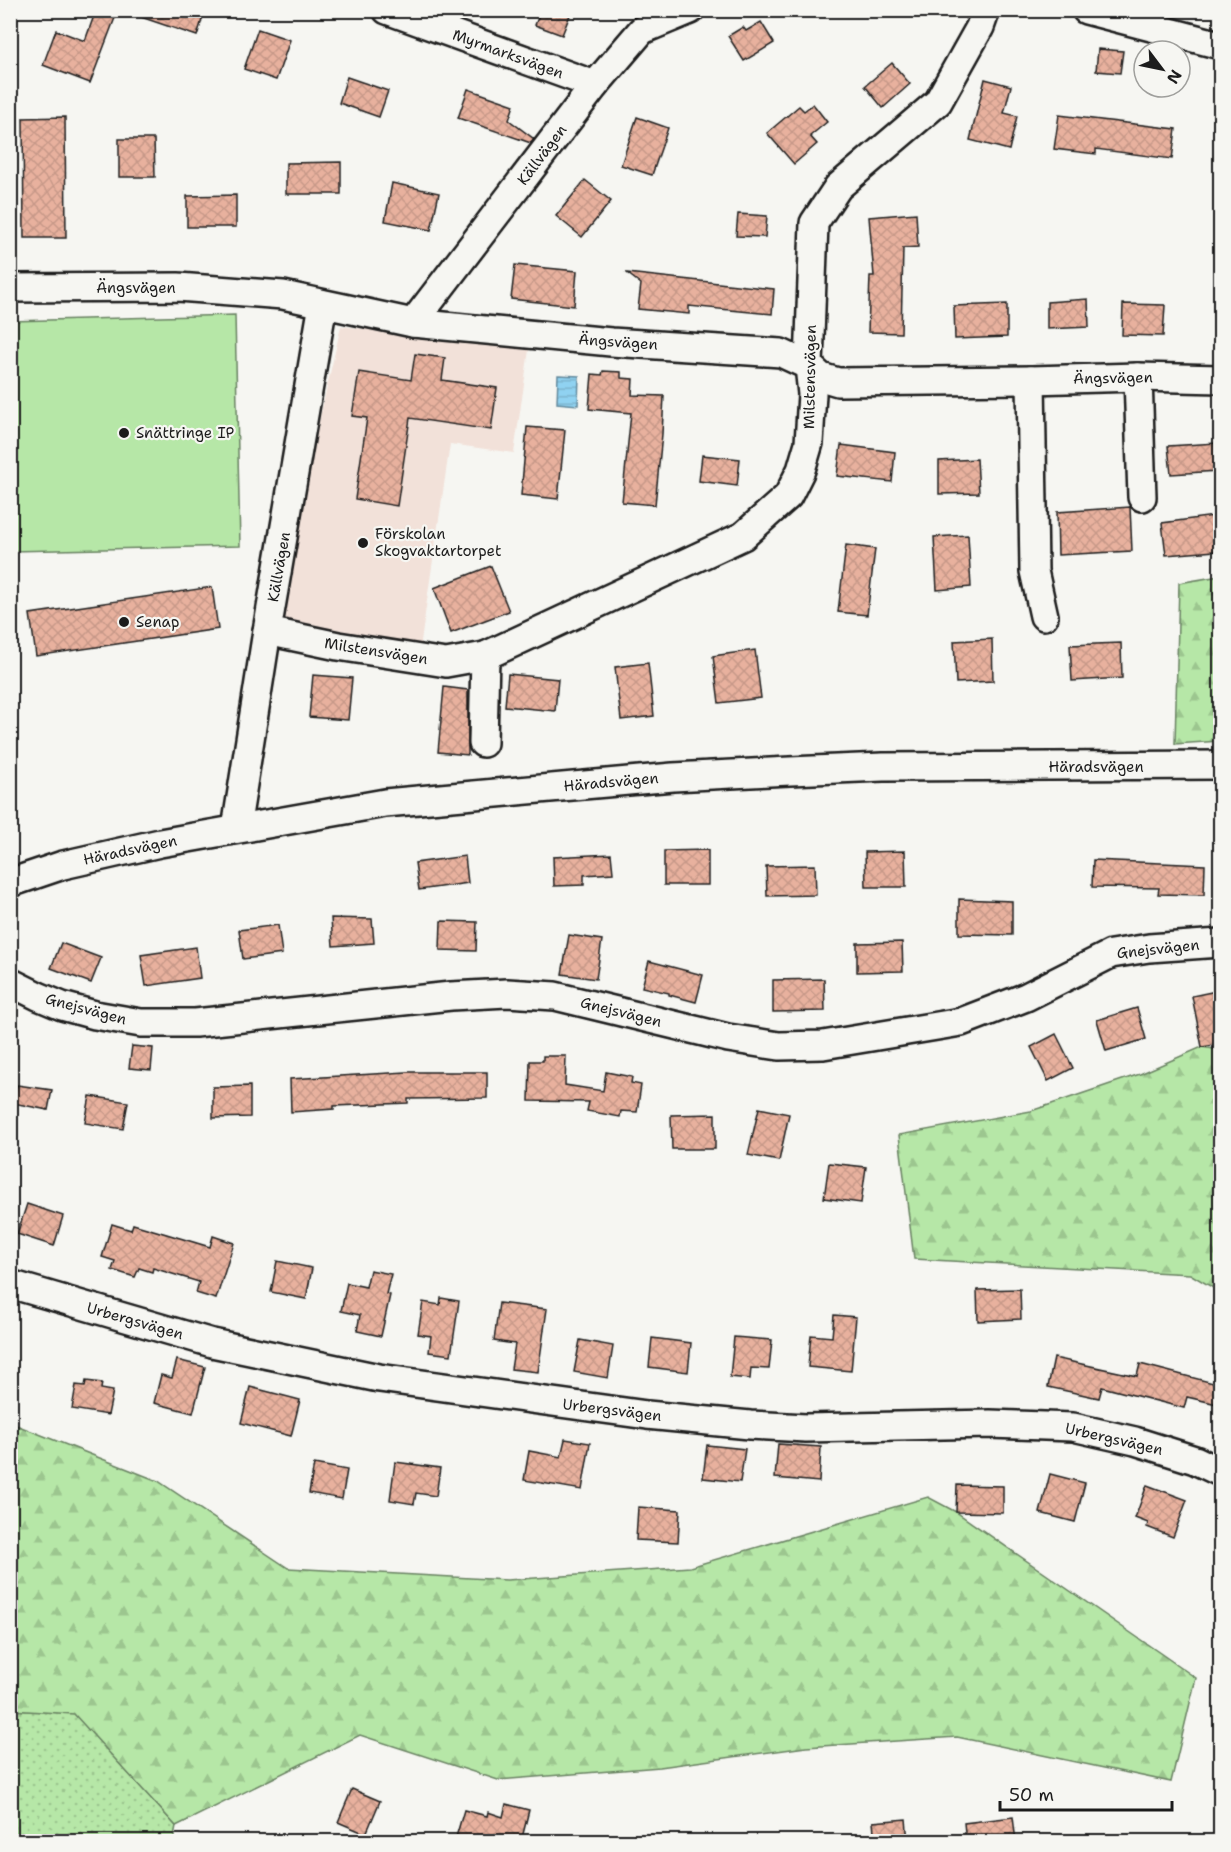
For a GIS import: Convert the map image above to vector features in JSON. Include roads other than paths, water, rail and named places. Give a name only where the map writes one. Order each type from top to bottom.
[{"type":"street","name":"Myrmarksvägen","points":[[387,10],[595,85]]},
{"type":"street","name":"Källvägen","points":[[413,323],[595,85],[642,30],[690,10]]},
{"type":"street","name":"Milstensvägen","points":[[267,631],[339,646],[446,663],[485,656],[743,536],[788,496],[801,470],[809,443],[812,394],[809,366],[814,223],[838,188],[938,102],[980,27],[986,10]]},
{"type":"street","points":[[1086,10],[1221,45]]},
{"type":"street","name":"Ängsvägen","points":[[10,288],[178,287],[283,295],[413,323],[611,342],[781,352],[809,366],[821,377],[838,382],[1138,377],[1221,379]]},
{"type":"street","name":"Källvägen","points":[[236,830],[267,631],[323,304]]},
{"type":"street","points":[[1138,377],[1142,498]]},
{"type":"street","points":[[1031,380],[1034,571],[1044,616]]},
{"type":"street","points":[[483,743],[485,656]]},
{"type":"street","name":"Häradsvägen","points":[[10,883],[63,865],[160,843],[385,803],[673,777],[883,767],[1221,765]]},
{"type":"street","name":"Gnejsvägen","points":[[10,982],[62,1006],[95,1015],[141,1023],[195,1023],[451,996],[507,993],[555,996],[728,1038],[778,1046],[823,1046],[961,1022],[1026,997],[1111,954],[1149,948],[1221,943]]},
{"type":"street","name":"Urbergsvägen","points":[[10,1284],[212,1343],[379,1378],[647,1415],[750,1425],[806,1428],[990,1424],[1073,1427],[1135,1441],[1195,1460],[1221,1472]]},
{"type":"water","points":[[558,375],[579,376],[578,405],[557,403]]},
{"type":"place","name":"Snättringe IP","points":[[124,433]]},
{"type":"place","name":"Förskolan Skogvaktartorpet","points":[[363,543]]},
{"type":"place","name":"Senap","points":[[124,622]]}]
